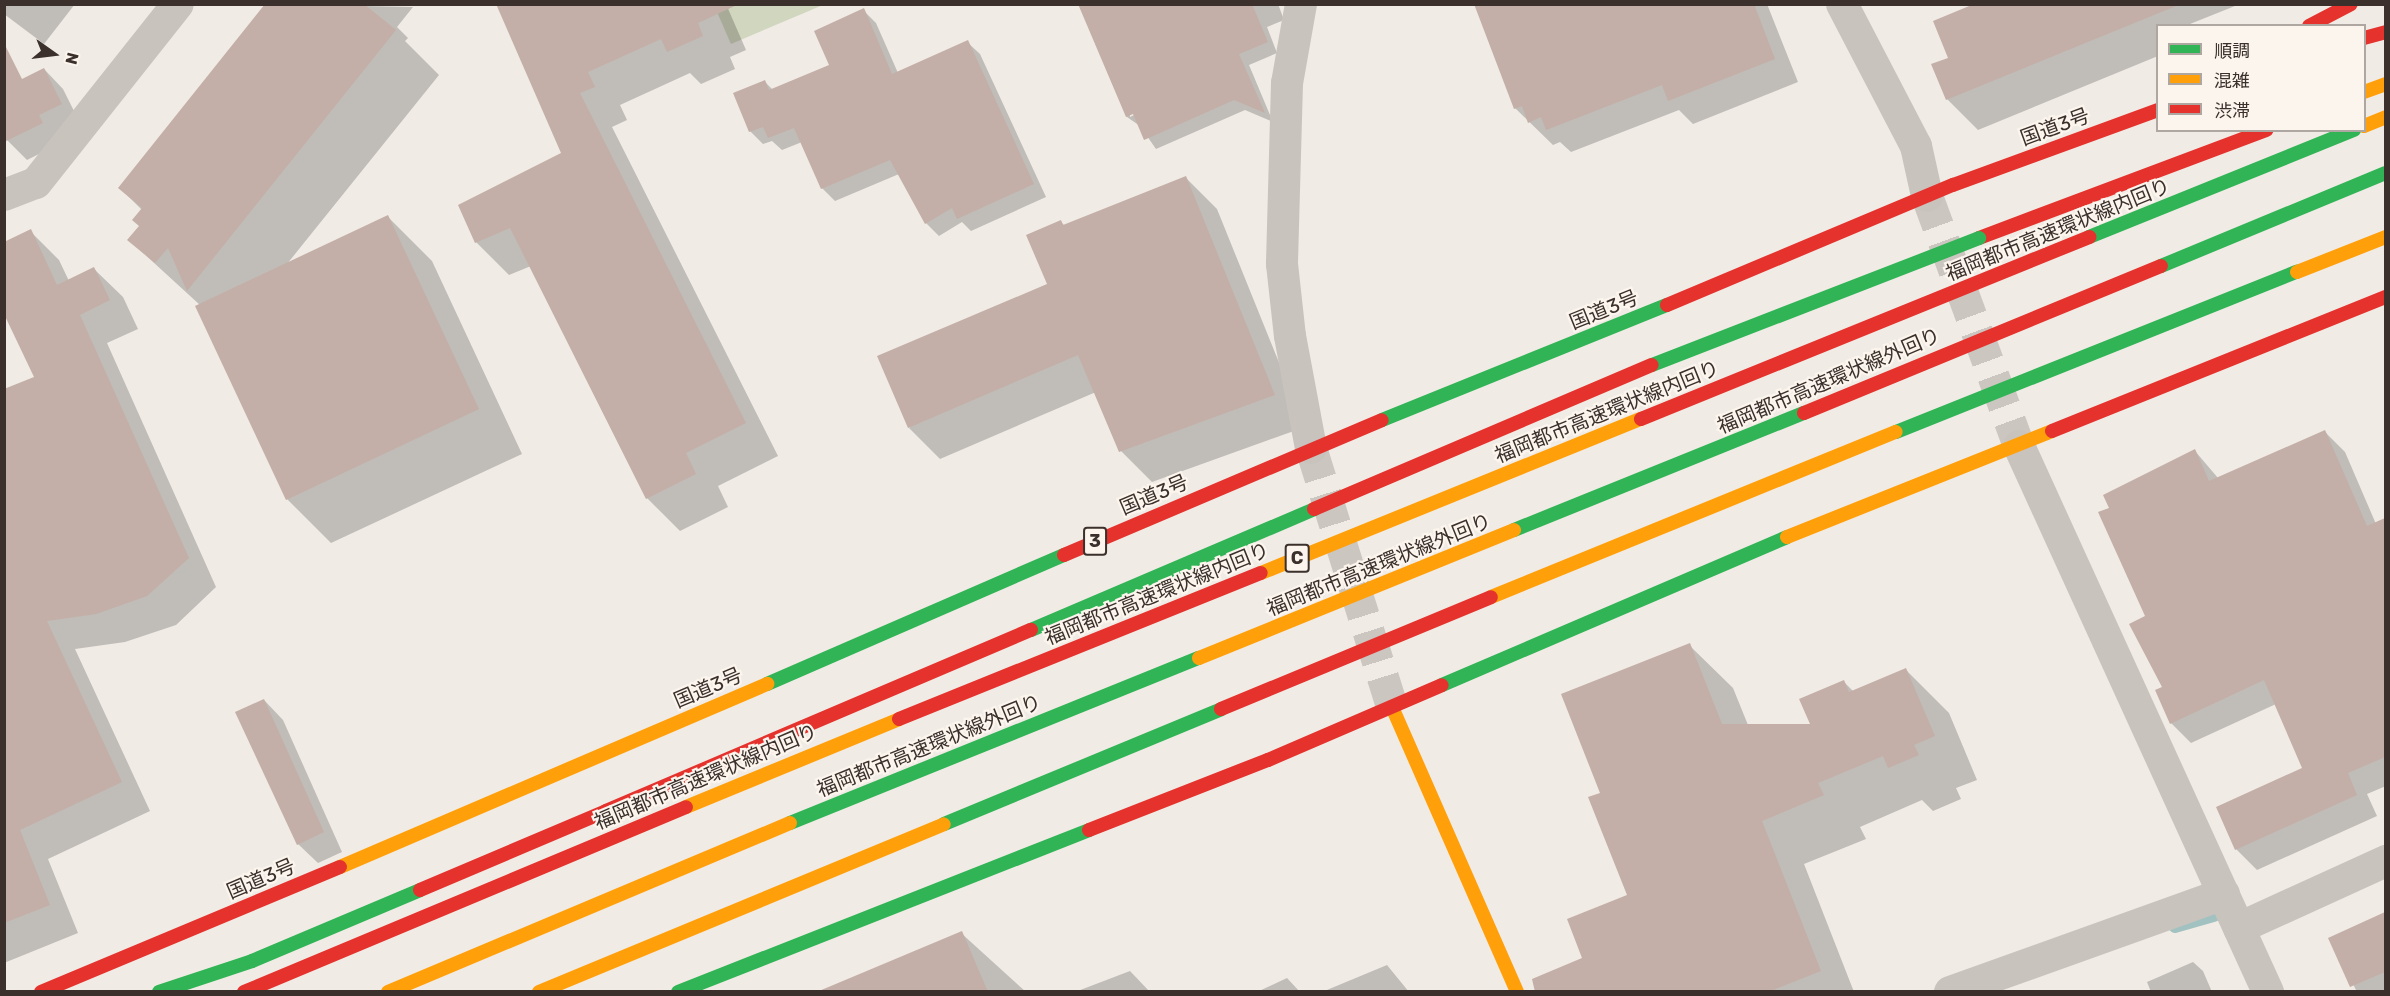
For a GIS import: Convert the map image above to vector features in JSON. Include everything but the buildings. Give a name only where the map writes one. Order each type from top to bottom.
[{"type":"main road","points":[[2313,24],[2351,4]]},
{"type":"main road","points":[[2366,37],[2385,32]]},
{"type":"main road","points":[[2366,91],[2385,84]]},
{"type":"main road","name":"国道3号","points":[[41,992],[437,826],[1311,448],[1650,312],[1940,190],[2156,110]]},
{"type":"main road","points":[[2366,125],[2385,117]]},
{"type":"main road","points":[[1940,190],[2067,127]]},
{"type":"main road","points":[[159,992],[252,961],[1669,358],[2261,132]]},
{"type":"main road","name":"福岡都市高速環状線内回り","points":[[244,992],[798,760],[2349,132]]},
{"type":"main road","name":"福岡都市高速環状線外回り","points":[[388,992],[812,813],[1574,507],[2385,173]]},
{"type":"main road","points":[[539,992],[1725,500],[2385,237]]},
{"type":"main road","points":[[678,992],[1392,707],[1747,553],[2019,446],[2385,297]]},
{"type":"main road","points":[[1392,707],[1517,992]]},
{"type":"street","points":[[4,195],[36,183],[178,4]]},
{"type":"street","points":[[1301,4],[1287,83],[1282,264],[1290,336],[1311,448]]},
{"type":"street","points":[[1842,4],[1940,190]]},
{"type":"street","points":[[2019,446],[2268,992]]},
{"type":"street","points":[[2239,928],[2385,861]]},
{"type":"street","points":[[1950,992],[2224,894]]},
{"type":"green space","points":[[714,5],[823,5],[731,44]]},
{"type":"waterway","points":[[2175,927],[2214,916]]},
{"type":"tunnel","points":[[1927,196],[2019,446]]},
{"type":"tunnel","points":[[1311,448],[1392,707]]},
{"type":"traffic: fast","points":[[2089,237],[2349,132]]},
{"type":"traffic: fast","points":[[2161,266],[2386,173]]},
{"type":"traffic: fast","points":[[1652,365],[1979,238]]},
{"type":"traffic: fast","points":[[1896,432],[2297,272]]},
{"type":"traffic: fast","points":[[1382,420],[1667,305]]},
{"type":"traffic: fast","points":[[1514,530],[1804,413]]},
{"type":"traffic: fast","points":[[1031,630],[1314,509]]},
{"type":"traffic: fast","points":[[1442,685],[1787,537]]},
{"type":"traffic: fast","points":[[767,684],[1064,555]]},
{"type":"traffic: fast","points":[[790,823],[1199,658]]},
{"type":"traffic: fast","points":[[944,824],[1221,709]]},
{"type":"traffic: fast","points":[[678,992],[1089,830]]},
{"type":"traffic: fast","points":[[159,992],[252,961],[420,890]]},
{"type":"traffic: slow","points":[[2366,91],[2386,84]]},
{"type":"traffic: slow","points":[[2366,125],[2386,117]]},
{"type":"traffic: slow","points":[[2297,272],[2386,237]]},
{"type":"traffic: slow","points":[[1261,573],[1641,419]]},
{"type":"traffic: slow","points":[[1787,537],[2052,431]]},
{"type":"traffic: slow","points":[[1491,597],[1896,432]]},
{"type":"traffic: slow","points":[[1199,658],[1514,530]]},
{"type":"traffic: slow","points":[[340,867],[767,684]]},
{"type":"traffic: slow","points":[[1392,707],[1517,992]]},
{"type":"traffic: slow","points":[[686,807],[899,719]]},
{"type":"traffic: slow","points":[[388,992],[790,823]]},
{"type":"traffic: slow","points":[[539,992],[944,824]]},
{"type":"traffic: jam","points":[[2313,24],[2351,4]]},
{"type":"traffic: jam","points":[[2366,37],[2386,32]]},
{"type":"traffic: jam","points":[[1667,305],[1953,185],[2156,111]]},
{"type":"traffic: jam","points":[[1979,238],[2261,132]]},
{"type":"traffic: jam","points":[[1641,419],[2089,237]]},
{"type":"traffic: jam","points":[[1804,413],[2161,266]]},
{"type":"traffic: jam","points":[[2052,431],[2386,297]]},
{"type":"traffic: jam","points":[[1314,509],[1652,365]]},
{"type":"traffic: jam","points":[[1064,555],[1382,420]]},
{"type":"traffic: jam","points":[[899,719],[1261,573]]},
{"type":"traffic: jam","points":[[1221,709],[1491,597]]},
{"type":"traffic: jam","points":[[606,811],[1031,630]]},
{"type":"traffic: jam","points":[[1089,830],[1268,760],[1442,685]]},
{"type":"traffic: jam","points":[[244,992],[686,807]]},
{"type":"traffic: jam","points":[[420,890],[606,811]]},
{"type":"traffic: jam","points":[[41,992],[340,867]]}]
